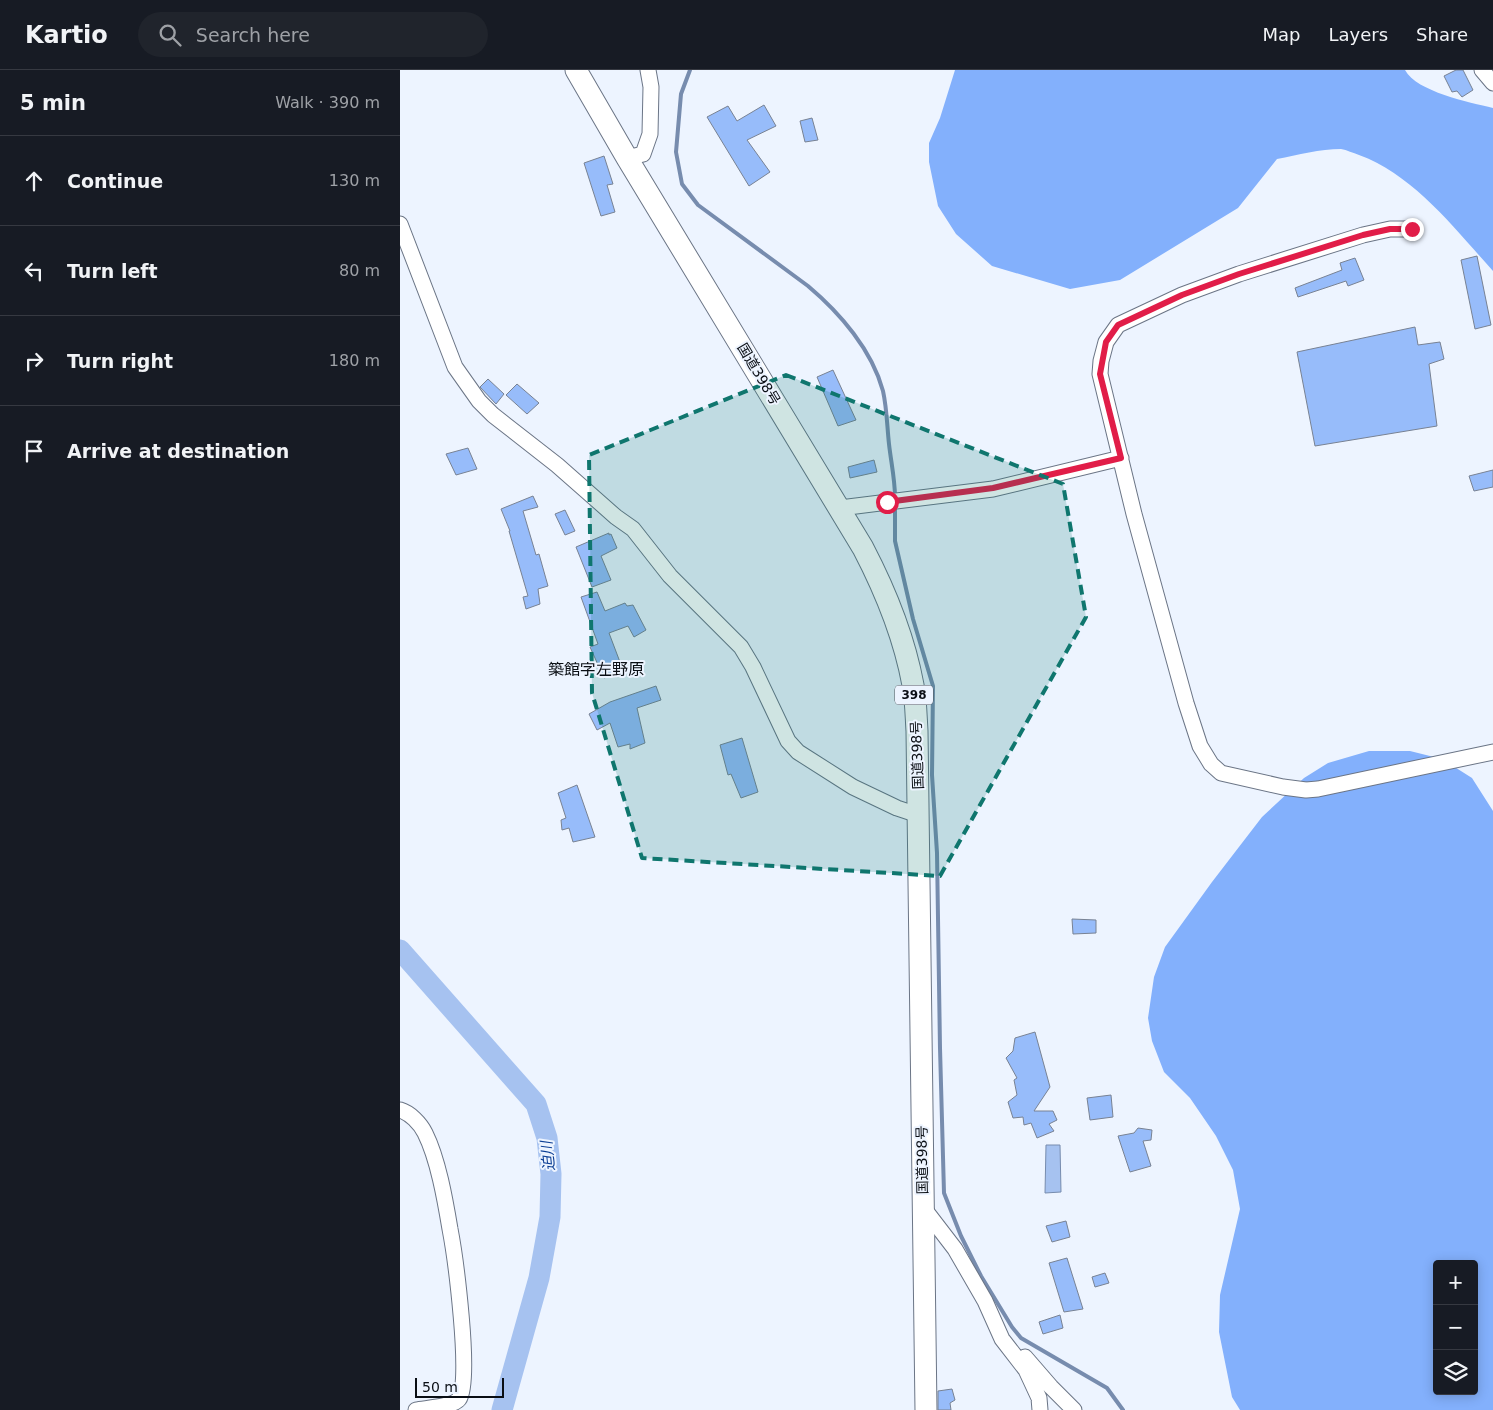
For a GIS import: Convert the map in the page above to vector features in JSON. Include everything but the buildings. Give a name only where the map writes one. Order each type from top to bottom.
[{"type":"highway","name":"国道398号","points":[[576,70],[627,158],[840,508],[882,584],[895,616],[904,646],[914,686],[917,731],[926,1410]]},
{"type":"street","points":[[627,158],[643,154],[650,134],[651,86],[648,70]]},
{"type":"street","points":[[1482,70],[1493,83]]},
{"type":"street","points":[[400,224],[454,366],[479,401],[493,415],[557,465],[616,517],[633,529],[670,576],[741,647],[753,667],[788,741],[798,752],[853,787],[897,808],[918,815]]},
{"type":"street","points":[[1412,229],[1390,229],[1363,235],[1249,271],[1182,295],[1118,325],[1106,342],[1100,374],[1134,514],[1189,712],[1200,746],[1211,764],[1221,774],[1306,790],[1493,752]]},
{"type":"street","points":[[840,508],[993,488],[1121,458]]},
{"type":"street","points":[[400,1110],[412,1117],[424,1131],[434,1158],[450,1229],[464,1346],[464,1390],[460,1397],[456,1402],[447,1405],[416,1410]]},
{"type":"street","points":[[922,1206],[955,1250],[985,1301],[1002,1339],[1026,1370],[1039,1398],[1040,1410]]},
{"type":"street","points":[[1002,1339],[1029,1360],[1051,1387],[1074,1410]]},
{"type":"highlighted area","points":[[786,375],[1063,484],[1086,617],[940,876],[642,858],[592,693],[589,455]]},
{"type":"shaded area","points":[[955,70],[1405,70],[1411,78],[1432,90],[1493,108],[1493,271],[1416,189],[1379,164],[1341,149],[1317,151],[1277,159],[1238,208],[1120,280],[1070,289],[992,266],[956,234],[938,206],[929,162],[929,143],[940,118]]},
{"type":"shaded area","points":[[1369,751],[1410,751],[1442,759],[1472,778],[1493,811],[1493,1410],[1240,1410],[1232,1397],[1219,1332],[1220,1295],[1240,1209],[1233,1170],[1216,1136],[1190,1098],[1164,1072],[1152,1041],[1148,1018],[1154,977],[1165,947],[1262,817],[1304,778],[1328,763]]},
{"type":"shaded area","points":[[1046,1145],[1060,1145],[1061,1192],[1045,1193]]},
{"type":"waterway","points":[[690,70],[681,94],[676,152],[682,184],[698,205],[808,286],[843,320],[863,347],[878,376],[883,391],[895,497]]},
{"type":"waterway","points":[[895,504],[895,541],[913,619],[933,686],[932,775],[937,853],[944,1193],[961,1236],[981,1276],[1012,1327],[1021,1338],[1107,1388],[1123,1410]]},
{"type":"waterway","name":"迫川","points":[[400,950],[536,1104],[547,1138],[551,1174],[550,1217],[539,1278],[502,1410]]},
{"type":"district","name":"築館字左野原","points":[[596,669]]},
{"type":"route","points":[[887,502],[993,488],[1121,458],[1100,374],[1106,342],[1118,325],[1182,295],[1239,274],[1363,235],[1390,229],[1412,229]]}]
